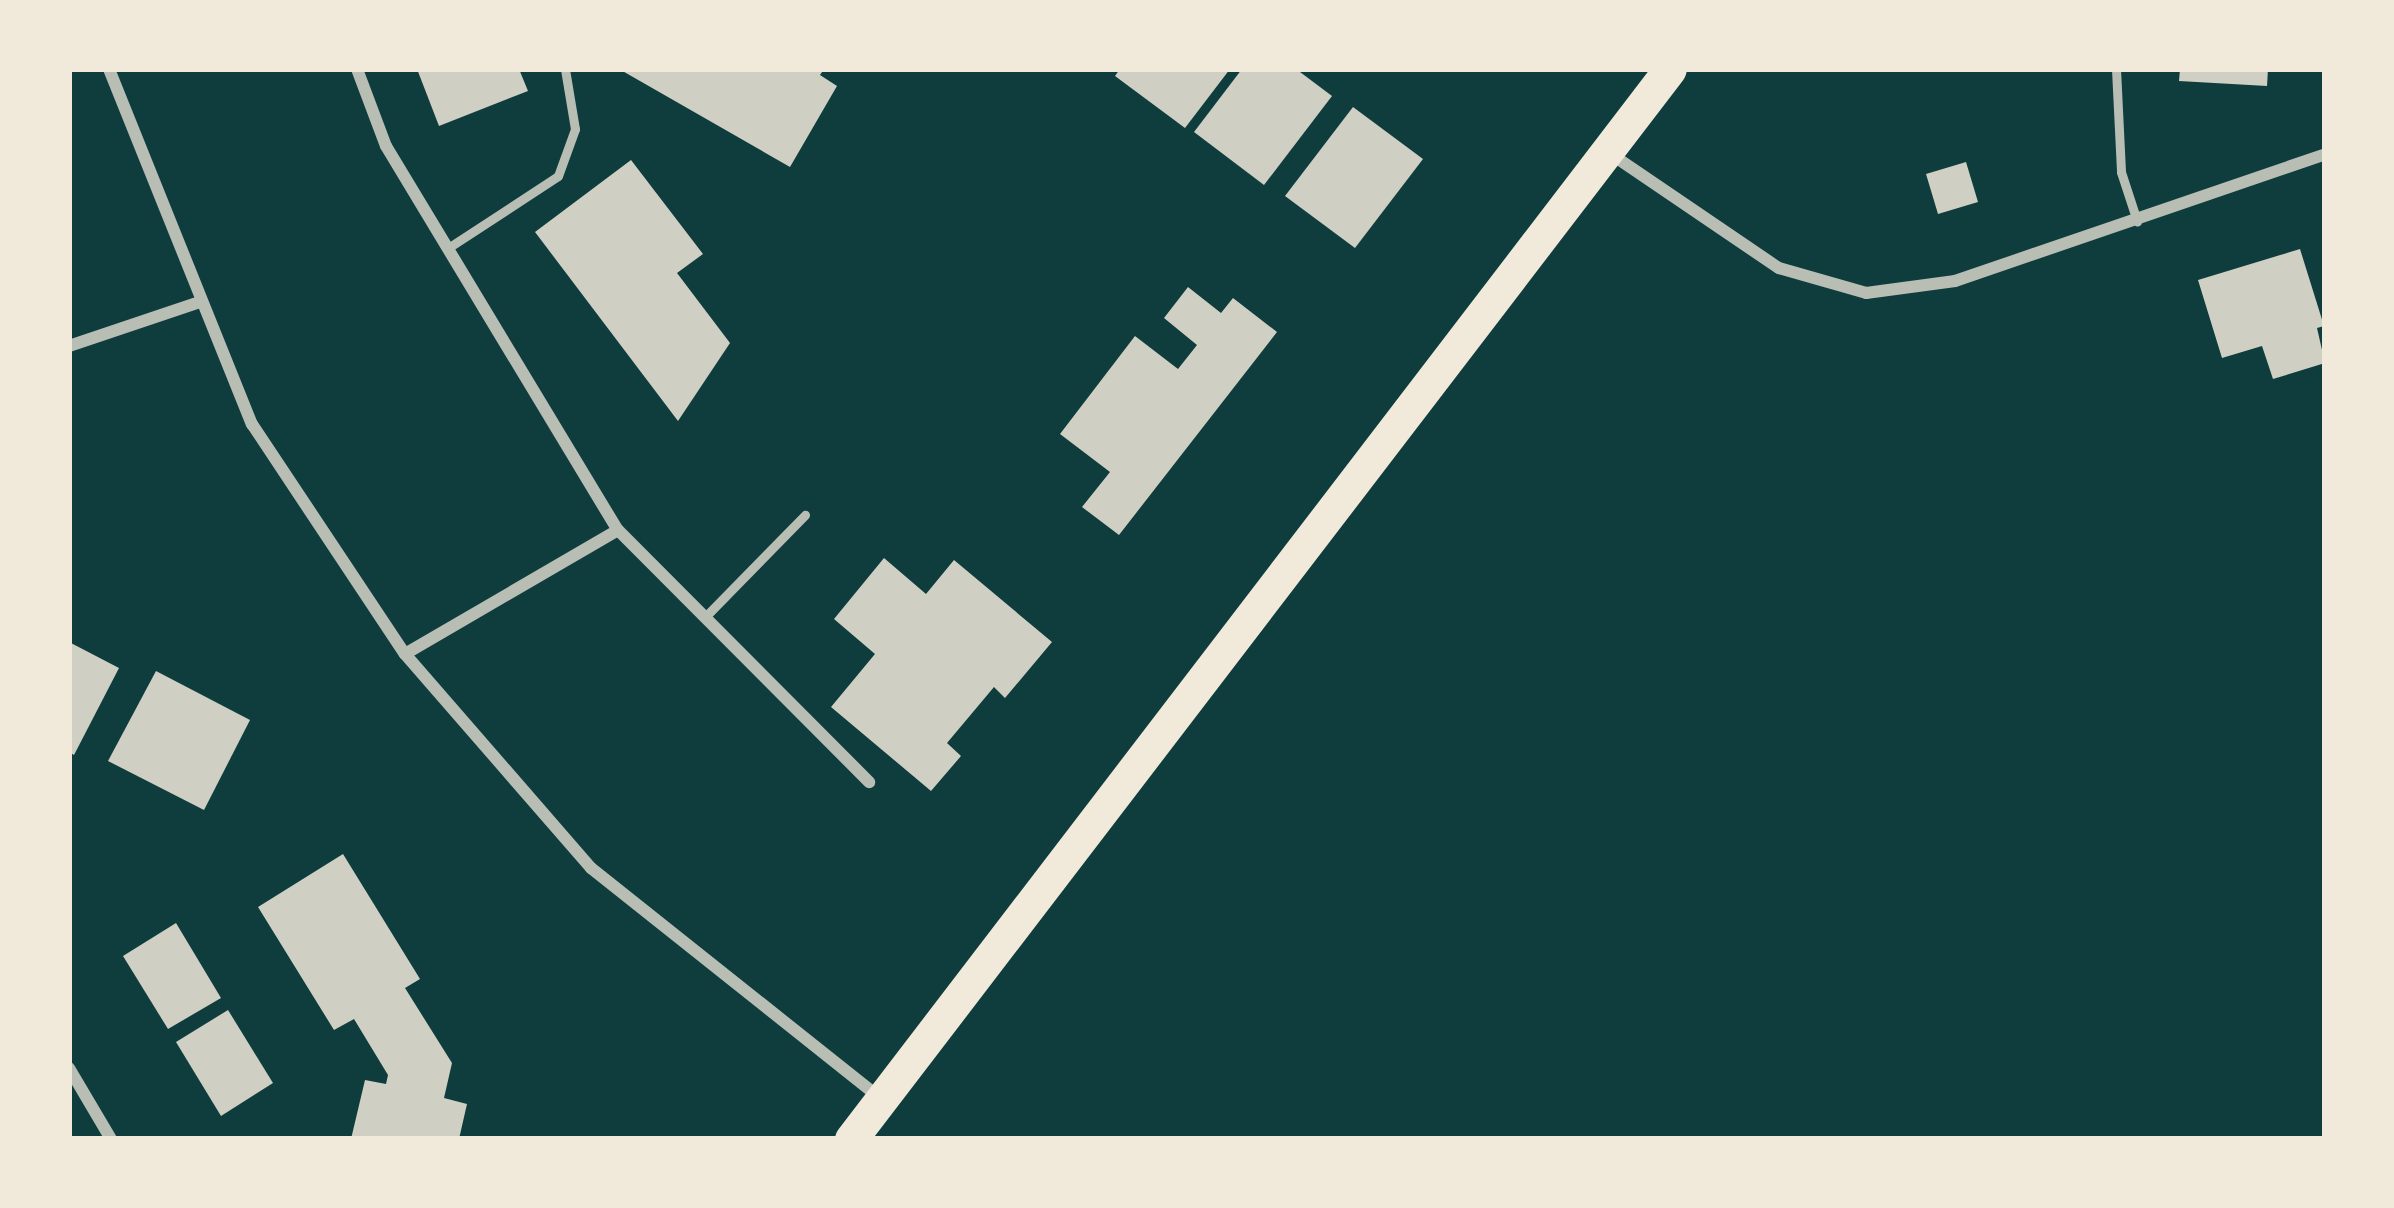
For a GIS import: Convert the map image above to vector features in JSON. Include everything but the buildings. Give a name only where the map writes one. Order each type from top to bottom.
[{"type":"highway","points":[[851,1139],[1670,69]]},
{"type":"street","points":[[109,69],[251,424],[405,654],[592,868],[882,1099]]},
{"type":"street","points":[[357,69],[386,146],[618,530],[869,782]]},
{"type":"street","points":[[1607,152],[1779,268],[1865,293],[1955,281],[2325,154]]},
{"type":"street","points":[[69,346],[200,302]]},
{"type":"street","points":[[405,654],[618,530]]},
{"type":"street","points":[[69,1068],[111,1139]]},
{"type":"lane","points":[[448,248],[558,176],[575,129],[565,69]]},
{"type":"lane","points":[[2116,69],[2121,172],[2137,221]]},
{"type":"lane","points":[[705,617],[805,515]]}]
